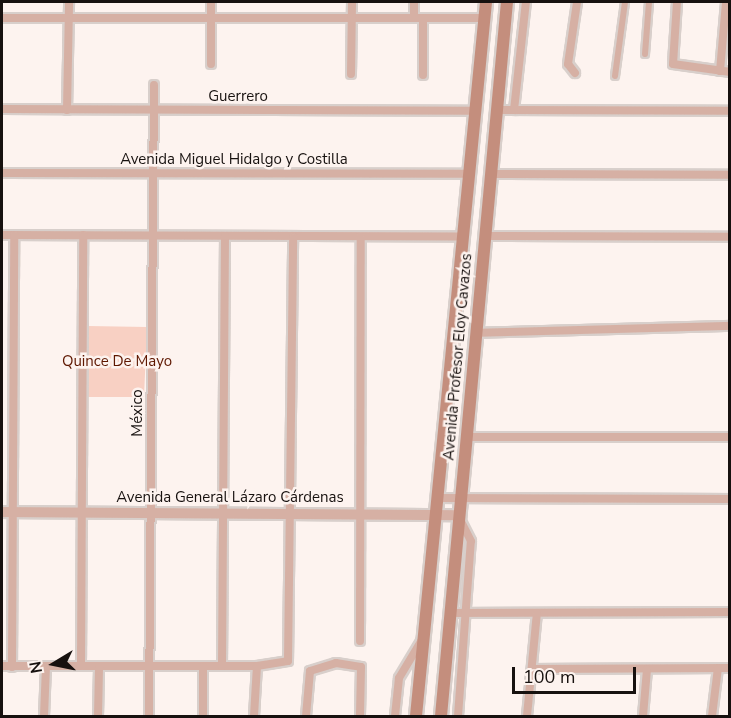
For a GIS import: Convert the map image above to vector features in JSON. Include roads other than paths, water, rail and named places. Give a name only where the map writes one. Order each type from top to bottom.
[{"type":"main road","name":"Avenida Profesor Eloy Cavazos","points":[[416,717],[467,174],[486,2]]},
{"type":"main road","name":"Avenida Profesor Eloy Cavazos","points":[[441,717],[459,498],[507,2]]},
{"type":"street","points":[[67,110],[69,2]]},
{"type":"street","points":[[211,2],[212,64]]},
{"type":"street","points":[[351,74],[352,2]]},
{"type":"street","points":[[414,2],[419,18],[423,75]]},
{"type":"street","points":[[514,110],[526,2]]},
{"type":"street","points":[[575,73],[568,64],[577,2]]},
{"type":"street","points":[[615,76],[625,2]]},
{"type":"street","points":[[645,54],[649,2]]},
{"type":"street","points":[[677,2],[673,64],[725,72],[726,2]]},
{"type":"street","points":[[2,18],[484,18]]},
{"type":"street","name":"México","points":[[149,717],[152,514],[150,236],[154,85]]},
{"type":"street","name":"Guerrero","points":[[2,109],[474,111]]},
{"type":"street","points":[[496,110],[729,111]]},
{"type":"street","name":"Avenida Miguel Hidalgo y Costilla","points":[[2,173],[467,174]]},
{"type":"street","points":[[490,174],[729,175]]},
{"type":"street","points":[[2,235],[461,237]]},
{"type":"street","points":[[12,667],[14,235]]},
{"type":"street","points":[[81,666],[83,235]]},
{"type":"street","points":[[222,666],[225,236]]},
{"type":"street","points":[[484,236],[729,237]]},
{"type":"street","points":[[2,666],[257,666],[282,664],[291,654],[293,237]]},
{"type":"street","points":[[360,641],[358,513],[361,237]]},
{"type":"street","points":[[475,333],[729,326]]},
{"type":"street","points":[[465,436],[729,437]]},
{"type":"street","points":[[437,498],[729,499]]},
{"type":"street","name":"Avenida General Lázaro Cárdenas","points":[[2,512],[458,515]]},
{"type":"street","points":[[458,515],[471,535],[458,717]]},
{"type":"street","points":[[451,613],[729,612]]},
{"type":"street","points":[[528,717],[537,613]]},
{"type":"street","name":"Avenida Profesor Eloy Cavazos","points":[[395,717],[399,678],[423,638]]},
{"type":"street","points":[[306,717],[311,669],[358,665],[363,672],[360,717]]},
{"type":"street","points":[[255,717],[257,666]]},
{"type":"street","points":[[44,717],[46,667]]},
{"type":"street","points":[[98,717],[99,667]]},
{"type":"street","points":[[203,667],[203,717]]},
{"type":"street","points":[[712,717],[718,668]]},
{"type":"street","points":[[532,669],[729,668]]},
{"type":"street","points":[[642,717],[647,669]]},
{"type":"park label","name":"Quince De Mayo","points":[[117,362]]}]
